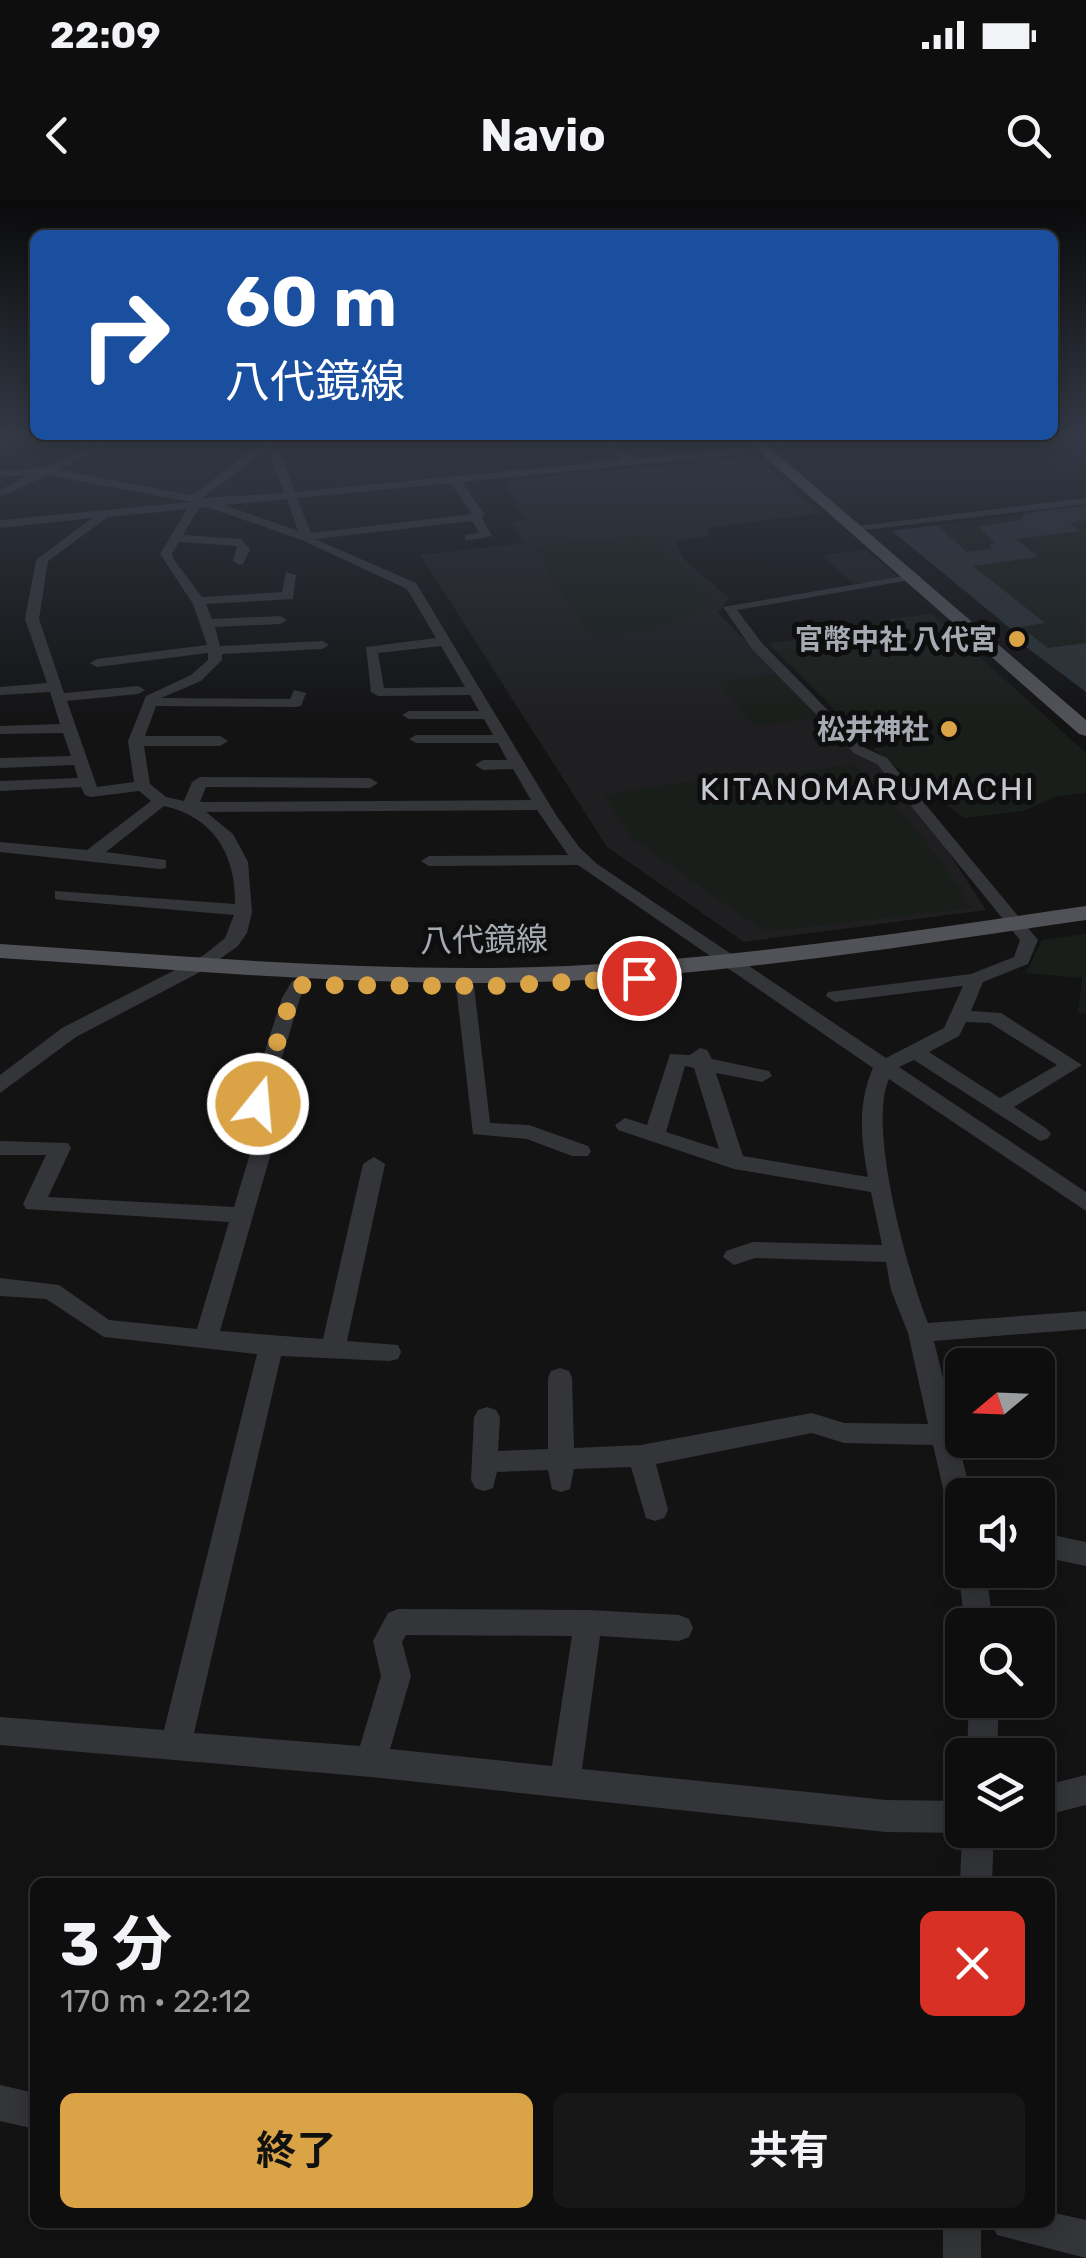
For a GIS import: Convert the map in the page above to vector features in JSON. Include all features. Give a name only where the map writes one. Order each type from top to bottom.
[{"type":"main road","points":[[865,531],[1085,723]]},
{"type":"main road","points":[[866,531],[1085,723]]},
{"type":"main road","name":"八代鏡線","points":[[1018,928],[1086,912]]},
{"type":"main road","name":"八代鏡線","points":[[0,966],[299,985],[466,986],[732,966],[1018,928],[1086,924]]},
{"type":"main road","name":"八代鏡線","points":[[0,951],[302,972],[495,975],[732,966]]},
{"type":"street","points":[[83,531],[42,560],[32,619],[90,792],[142,786],[161,800],[190,808],[542,806]]},
{"type":"street","points":[[142,786],[136,742],[153,696],[210,670],[215,649],[190,587],[174,574],[166,554],[179,531]]},
{"type":"street","points":[[288,531],[412,586],[542,806],[583,860],[732,966],[1086,1203]]},
{"type":"street","points":[[304,531],[306,537]]},
{"type":"street","points":[[306,537],[357,531]]},
{"type":"street","points":[[468,538],[486,536],[483,531]]},
{"type":"street","points":[[174,538],[241,543],[244,549],[238,560]]},
{"type":"street","points":[[835,996],[976,979],[1022,960],[1029,940],[882,761],[860,751],[757,646],[729,607],[916,578]]},
{"type":"street","points":[[196,600],[288,596],[290,580]]},
{"type":"street","points":[[206,623],[280,620]]},
{"type":"street","points":[[445,641],[371,650],[378,692],[474,691]]},
{"type":"street","points":[[97,663],[215,649],[322,645]]},
{"type":"street","points":[[0,691],[138,690]]},
{"type":"street","points":[[151,702],[296,702],[299,693]]},
{"type":"street","points":[[409,715],[489,715]]},
{"type":"street","points":[[0,730],[68,728]]},
{"type":"street","points":[[416,740],[503,739]]},
{"type":"street","points":[[136,742],[220,741]]},
{"type":"street","points":[[0,763],[78,760]]},
{"type":"street","points":[[483,764],[518,764]]},
{"type":"street","points":[[0,786],[86,782]]},
{"type":"street","points":[[190,808],[200,782],[370,783]]},
{"type":"street","points":[[91,855],[161,800]]},
{"type":"street","points":[[0,1087],[40,1053],[202,963],[238,935],[244,910],[239,860],[231,842],[190,808]]},
{"type":"street","points":[[0,848],[160,864]]},
{"type":"street","points":[[429,861],[583,860]]},
{"type":"street","points":[[61,894],[244,910]]},
{"type":"street","points":[[945,1414],[894,1254],[870,1138],[873,1091],[884,1067],[952,1032],[976,979]]},
{"type":"street","points":[[206,1338],[273,1110],[258,1104],[291,998],[299,985]]},
{"type":"street","points":[[466,986],[480,1129],[529,1132],[580,1151]]},
{"type":"street","points":[[959,1016],[994,1018],[1072,1065],[999,1107]]},
{"type":"street","points":[[914,1052],[1040,1134]]},
{"type":"street","points":[[655,1136],[677,1058],[700,1054],[762,1076]]},
{"type":"street","points":[[700,1054],[734,1162]]},
{"type":"street","points":[[625,1125],[734,1162],[879,1186]]},
{"type":"street","points":[[0,1148],[60,1148],[34,1204],[242,1215]]},
{"type":"street","points":[[333,1349],[374,1164]]},
{"type":"street","points":[[734,1256],[753,1250],[894,1254]]},
{"type":"street","points":[[0,1287],[51,1291],[104,1328],[270,1346],[389,1352]]},
{"type":"street","points":[[920,1333],[1086,1320]]},
{"type":"street","points":[[176,1743],[270,1346]]},
{"type":"street","points":[[560,1378],[561,1470]]},
{"type":"street","points":[[487,1417],[484,1471],[561,1470],[812,1422],[844,1432],[945,1427]]},
{"type":"street","points":[[641,1456],[655,1510]]},
{"type":"street","points":[[1055,1548],[1086,1554]]},
{"type":"street","points":[[371,1762],[396,1676],[387,1641],[398,1622],[588,1623],[679,1628]]},
{"type":"street","points":[[565,1782],[588,1623]]},
{"type":"street","points":[[0,1731],[176,1743],[886,1816],[945,1817]]},
{"type":"street","points":[[1055,1798],[1086,1790]]},
{"type":"street","points":[[976,1878],[977,1848]]},
{"type":"street","points":[[0,2103],[30,2110]]},
{"type":"street","points":[[962,2228],[962,2258]]},
{"type":"street","points":[[1037,2228],[1086,2239]]},
{"type":"shaded area","points":[[516,531],[708,531],[707,536],[674,541],[685,560],[729,598],[718,613],[865,759],[877,761],[944,845],[986,910],[744,942],[607,847],[420,555],[525,543]]},
{"type":"shaded area","points":[[892,531],[1086,531],[1086,692]]},
{"type":"shaded area","points":[[892,531],[943,531],[967,552],[992,549],[989,545],[995,543],[983,531],[1081,531],[1016,539],[1038,557],[973,566],[1045,623],[1021,627],[1048,648],[1086,643],[1086,692],[1018,641],[1021,637]]},
{"type":"shaded area","points":[[652,534],[715,601],[689,617],[637,631],[587,632],[533,547]]},
{"type":"shaded area","points":[[866,550],[900,578],[854,584],[821,555]]},
{"type":"shaded area","points":[[932,614],[1086,753],[1086,793],[1058,796],[1023,811],[964,818],[873,749],[882,746],[859,719],[846,721],[768,643],[894,628],[889,619]]},
{"type":"shaded area","points":[[779,674],[819,717],[755,726],[718,682]]},
{"type":"shaded area","points":[[855,764],[918,832],[971,908],[764,932],[632,838],[603,795],[734,774],[740,780]]},
{"type":"shaded area","points":[[1086,934],[1086,1014],[1078,1013],[1082,978],[1026,973],[1042,940]]},
{"type":"place","name":"官幣中社 八代宮","points":[[1017,639]]},
{"type":"place","name":"松井神社","points":[[949,729]]},
{"type":"district","name":"KITANOMARUMACHI","points":[[868,789]]},
{"type":"route","points":[[258,1104],[291,998],[299,985],[493,986],[639,978]]}]
